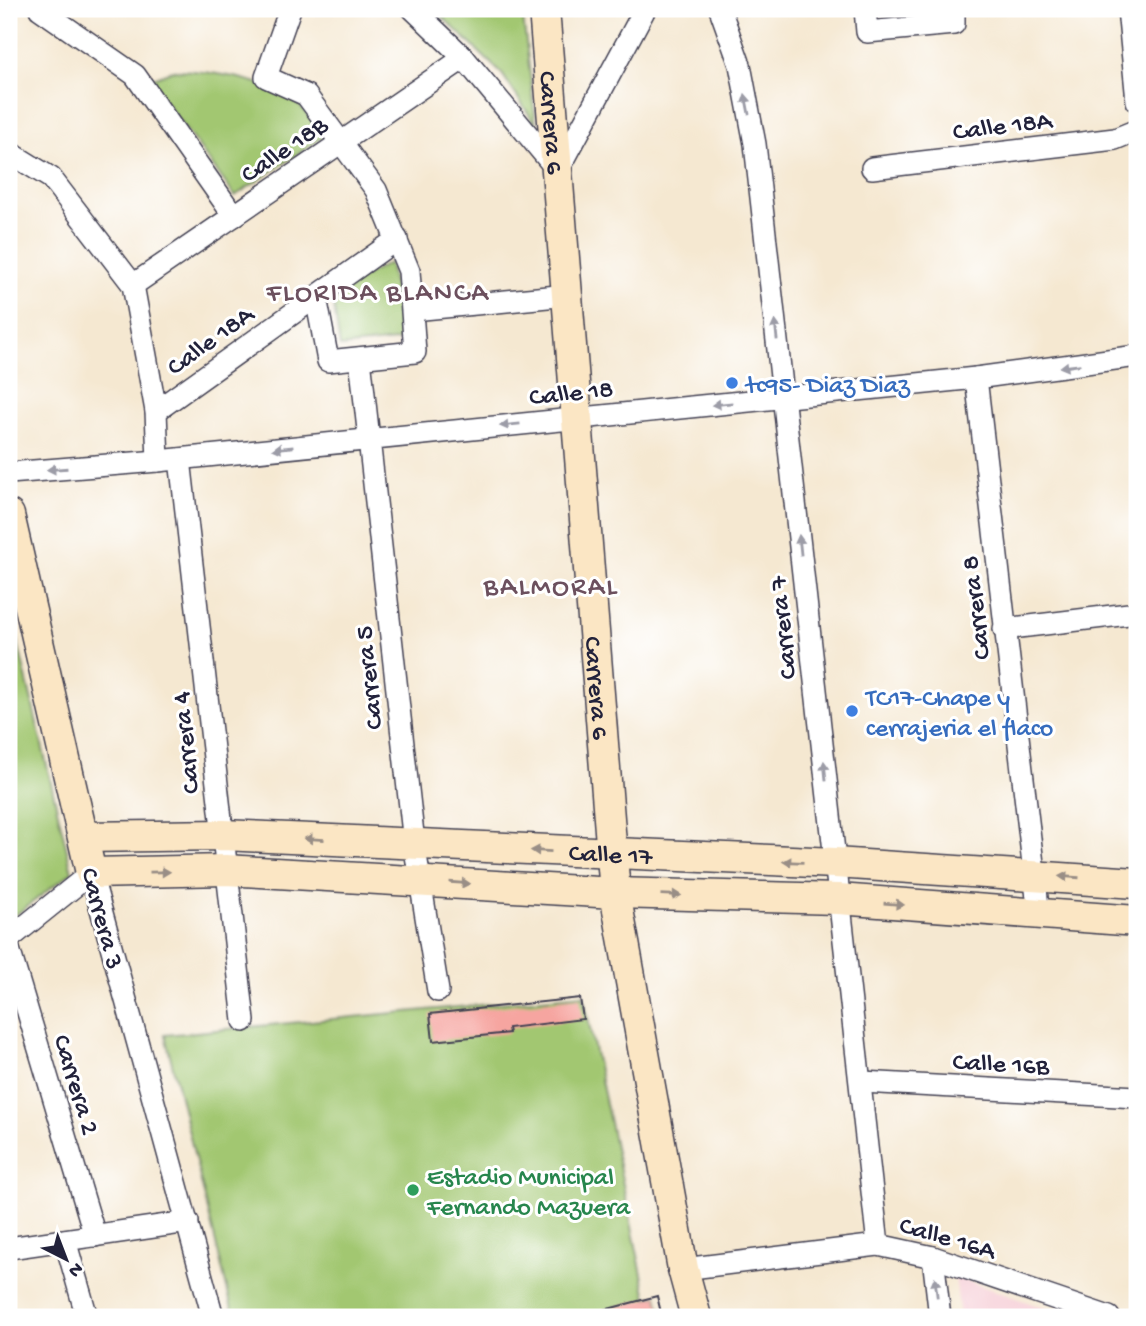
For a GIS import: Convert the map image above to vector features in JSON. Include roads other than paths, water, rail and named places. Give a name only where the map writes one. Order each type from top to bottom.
[{"type":"street","points":[[40,9],[135,75],[234,216]]},
{"type":"street","points":[[290,9],[266,78],[306,95],[376,190],[409,271],[415,352],[328,361],[316,297]]},
{"type":"street","points":[[413,9],[464,58],[558,171],[645,9]]},
{"type":"street","name":"Carrera 6","points":[[544,9],[615,893],[683,1269],[696,1317]]},
{"type":"street","name":"Carrera 7","points":[[720,9],[740,65],[755,145],[838,900],[862,1082],[878,1245]]},
{"type":"street","points":[[865,9],[867,32],[954,24],[954,9]]},
{"type":"street","points":[[1128,9],[1137,100]]},
{"type":"street","name":"Calle 18B","points":[[133,285],[464,58]]},
{"type":"street","name":"Calle 18A","points":[[872,168],[1115,139],[1137,130]]},
{"type":"street","name":"Carrera 4","points":[[9,152],[51,178],[133,285],[156,411],[169,460],[223,835],[244,1021]]},
{"type":"street","name":"Calle 18A","points":[[156,411],[397,239]]},
{"type":"street","points":[[413,310],[568,295]]},
{"type":"street","name":"Calle 18","points":[[9,473],[169,460],[784,398],[976,378],[1137,356]]},
{"type":"street","name":"Carrera 5","points":[[360,358],[414,843],[438,991]]},
{"type":"street","name":"Carrera 8","points":[[976,378],[1038,915]]},
{"type":"street","name":"Carrera 3","points":[[9,515],[91,873],[213,1317]]},
{"type":"street","points":[[1004,629],[1137,613]]},
{"type":"street","name":"Calle 17","points":[[84,837],[223,835],[414,843],[611,855],[1034,874],[1137,883]]},
{"type":"street","name":"Calle 17","points":[[91,873],[226,870],[615,893],[838,900],[1137,921]]},
{"type":"street","points":[[9,939],[91,873]]},
{"type":"street","name":"Carrera 2","points":[[9,949],[94,1236]]},
{"type":"street","name":"Calle 16B","points":[[862,1082],[1137,1097]]},
{"type":"street","points":[[9,1248],[188,1222]]},
{"type":"street","points":[[65,1240],[87,1317]]},
{"type":"street","name":"Calle 16A","points":[[683,1269],[878,1245],[933,1257],[1109,1317]]},
{"type":"street","points":[[933,1257],[940,1317]]},
{"type":"place","name":"tc95- Diaz Diaz","points":[[732,383]]},
{"type":"place","name":"TC17-Chape y cerrajeria el flaco","points":[[852,711]]},
{"type":"place","name":"Estadio Municipal Fernando Mazuera","points":[[413,1190]]},
{"type":"district","name":"FLORIDA BLANCA","points":[[378,290]]},
{"type":"district","name":"BALMORAL","points":[[551,584]]}]
